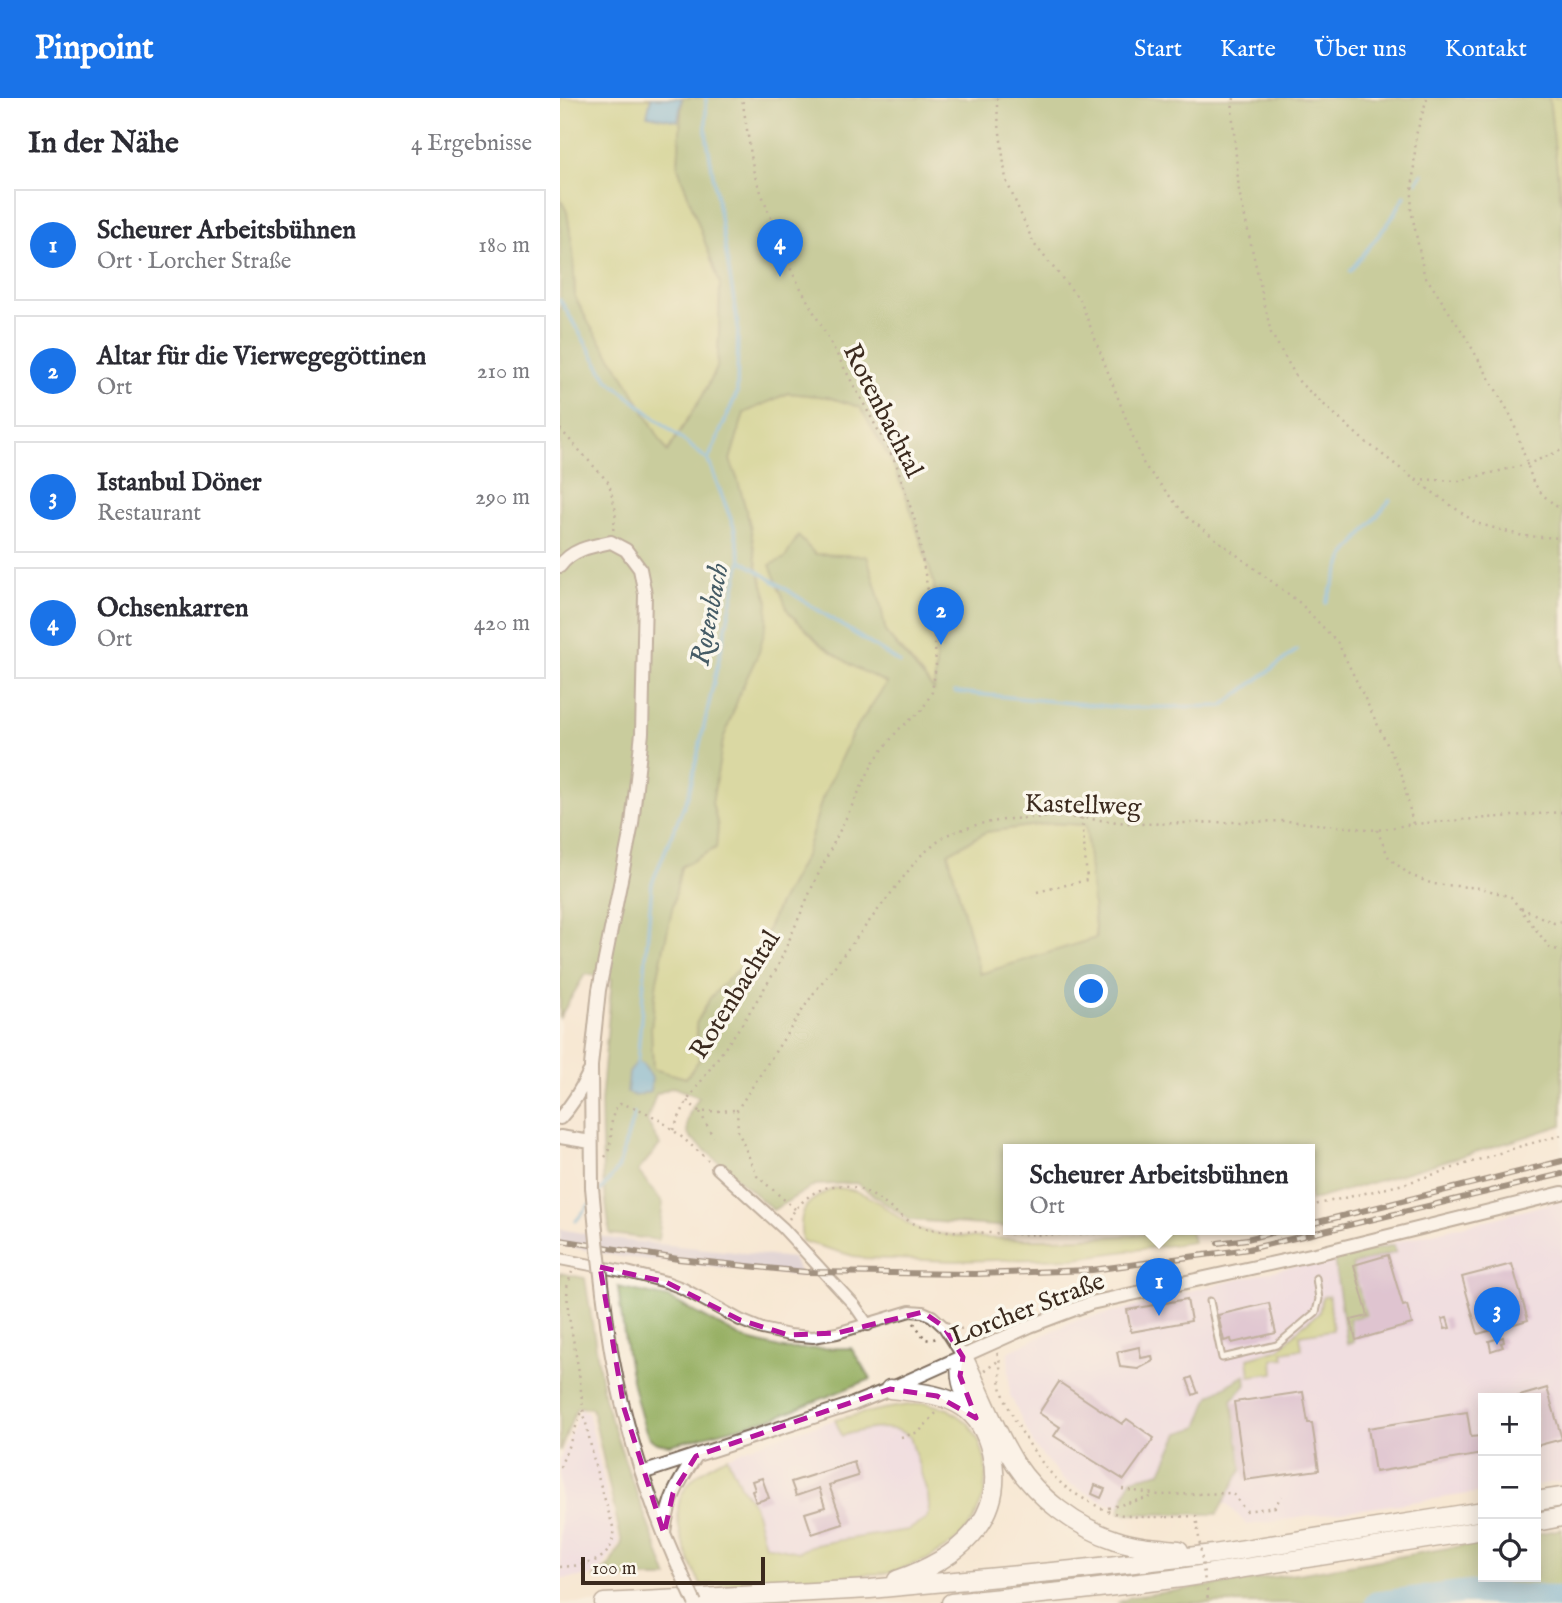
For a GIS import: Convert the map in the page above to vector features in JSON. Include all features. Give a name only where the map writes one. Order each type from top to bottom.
[{"type":"highway","points":[[870,1589],[920,1572],[944,1559],[966,1541],[983,1520],[990,1506],[994,1490],[994,1463],[990,1446],[960,1377],[963,1357]]},
{"type":"highway","points":[[963,1357],[1016,1464],[1058,1509],[1089,1529],[1118,1541],[1214,1554]]},
{"type":"highway","points":[[890,1389],[937,1396],[965,1408],[976,1419]]},
{"type":"highway","points":[[1541,1501],[1562,1497]]},
{"type":"highway","points":[[604,1603],[870,1589],[1073,1570],[1214,1554],[1478,1512]]},
{"type":"highway","points":[[1541,1521],[1562,1517]]},
{"type":"highway","points":[[951,1603],[1082,1591],[1181,1578],[1478,1531]]},
{"type":"street","points":[[560,566],[566,557],[584,548],[611,542],[626,550],[640,569],[645,594],[642,733],[632,824],[599,989],[591,1066],[591,1158],[603,1292],[612,1355],[624,1408],[642,1473],[664,1534],[695,1603]]},
{"type":"street","points":[[560,1118],[581,1091],[591,1066]]},
{"type":"street","points":[[560,1137],[591,1142]]},
{"type":"street","points":[[717,1168],[783,1228],[855,1306],[868,1325]]},
{"type":"street","name":"Lorcher Straße","points":[[642,1473],[819,1416],[890,1389],[1030,1326],[1098,1301],[1324,1252],[1562,1193]]},
{"type":"street","points":[[560,1259],[666,1282],[740,1320],[776,1333],[813,1337],[868,1325],[910,1311],[923,1312],[938,1321],[963,1357]]},
{"type":"street","points":[[664,1534],[673,1493],[696,1456]]},
{"type":"lane","points":[[1210,1301],[1222,1358],[1277,1345],[1317,1312],[1316,1278]]},
{"type":"path","name":"Rotenbachtal","points":[[673,1130],[687,1101],[742,1024],[777,968],[814,883],[874,761],[898,730],[922,710],[932,692],[936,666],[934,624],[916,524],[896,463],[792,272],[754,174],[742,98]]},
{"type":"path","points":[[997,98],[1006,180],[1034,244],[1080,300],[1144,465],[1187,517],[1300,603],[1338,643],[1402,775],[1413,824]]},
{"type":"path","points":[[1234,98],[1232,109],[1239,191],[1271,333],[1300,383],[1345,425],[1413,479],[1476,523],[1523,536],[1562,538]]},
{"type":"path","points":[[1427,98],[1416,135],[1411,209],[1424,274],[1465,336],[1512,418],[1533,482],[1543,495],[1562,511]]},
{"type":"path","points":[[560,429],[609,483],[616,512],[611,542]]},
{"type":"path","points":[[1413,479],[1459,481],[1528,464],[1562,450]]},
{"type":"path","name":"Kastellweg","points":[[737,1110],[813,994],[919,857],[946,835],[979,824],[1050,817],[1138,824],[1287,821],[1377,830],[1413,824],[1562,812]]},
{"type":"path","points":[[1037,892],[1087,880],[1082,818]]},
{"type":"path","points":[[1377,830],[1389,858],[1410,875],[1433,884],[1481,888],[1511,897],[1550,948],[1562,951]]},
{"type":"path","points":[[1518,906],[1554,923],[1562,921]]},
{"type":"path","points":[[687,1101],[700,1112],[713,1137]]},
{"type":"path","points":[[591,1158],[604,1158],[608,1153],[613,1112],[620,1104],[643,1110],[673,1130],[717,1168]]},
{"type":"path","points":[[700,1112],[737,1110],[738,1131],[757,1176],[795,1209]]},
{"type":"path","points":[[1315,1205],[1404,1184],[1562,1135]]},
{"type":"path","points":[[783,1228],[795,1209],[819,1191],[836,1186],[851,1186],[865,1191],[911,1223],[927,1228],[1003,1234]]},
{"type":"path","points":[[560,1567],[579,1565],[601,1558],[614,1537],[583,1409],[568,1311],[566,1287],[576,1262]]},
{"type":"path","points":[[910,1320],[925,1339],[930,1340],[964,1328],[979,1333],[985,1331],[1000,1360],[1001,1388],[1020,1428],[1039,1459],[1062,1485],[1104,1509],[1136,1517],[1196,1516],[1209,1603]]},
{"type":"path","points":[[560,1467],[583,1409]]},
{"type":"path","points":[[1122,1489],[1159,1495],[1232,1493],[1246,1511],[1275,1507],[1282,1496]]},
{"type":"path","points":[[1104,1509],[1159,1495]]},
{"type":"highlighted area","points":[[600,1267],[666,1282],[740,1320],[789,1335],[837,1333],[923,1312],[944,1327],[963,1357],[960,1376],[976,1418],[937,1396],[890,1389],[696,1456],[673,1493],[664,1534],[624,1408]]},
{"type":"shaded area","points":[[1562,1200],[1562,1481],[1541,1484],[1541,1393],[1478,1393],[1478,1493],[1247,1525],[1227,1504],[1153,1510],[1107,1504],[1064,1481],[1035,1447],[1010,1395],[1008,1352],[1075,1320]]},
{"type":"shaded area","points":[[560,1229],[621,1240],[793,1258],[801,1276],[621,1257],[560,1245]]},
{"type":"shaded area","points":[[580,1410],[588,1412],[619,1543],[606,1563],[592,1576],[560,1579],[560,1459]]},
{"type":"shaded area","points":[[835,1420],[842,1435],[861,1430],[896,1428],[910,1437],[928,1496],[929,1514],[925,1520],[908,1530],[810,1546],[799,1552],[765,1545],[754,1505],[740,1485],[727,1457],[773,1438]]},
{"type":"green space","points":[[560,98],[682,98],[678,167],[720,284],[719,337],[717,368],[667,452],[575,297],[573,251],[567,212],[560,198]]},
{"type":"green space","points":[[682,98],[1549,98],[1562,203],[1562,1125],[1315,1200],[1315,1144],[1003,1144],[1003,1227],[909,1220],[856,1183],[815,1185],[773,1210],[689,1136],[687,1120],[699,1097],[673,1087],[656,1094],[647,1121],[660,1145],[638,1171],[663,1203],[658,1240],[610,1234],[603,1179],[601,1102],[612,979],[585,974],[560,1017],[560,198],[567,212],[573,251],[575,297],[667,452],[717,368],[720,284],[678,167]],"holes":[[[788,393],[828,397],[860,407],[892,462],[908,501],[934,583],[934,690],[886,633],[867,556],[815,554],[798,536],[785,558],[770,565],[788,611],[821,645],[856,668],[887,683],[852,734],[822,799],[806,854],[778,906],[758,952],[710,998],[696,1024],[699,1060],[686,1078],[653,1069],[651,1028],[657,980],[681,867],[716,848],[718,826],[712,803],[723,740],[741,690],[759,652],[767,621],[768,601],[757,566],[750,525],[730,460],[744,413]],[[1052,823],[1086,825],[1096,938],[980,974],[948,853],[986,832]]]},
{"type":"green space","points":[[1549,98],[1562,98],[1562,203],[1560,196]]},
{"type":"green space","points":[[788,393],[828,397],[860,407],[892,462],[908,501],[934,583],[934,692],[886,633],[867,557],[815,554],[788,611],[821,645],[856,668],[887,683],[852,734],[822,799],[806,854],[778,906],[758,952],[710,998],[696,1024],[699,1060],[686,1078],[653,1069],[651,1028],[657,980],[681,867],[716,848],[718,826],[712,803],[723,740],[741,690],[759,652],[768,601],[757,567],[750,525],[730,460],[744,413]]},
{"type":"green space","points":[[1052,823],[1086,825],[1096,938],[980,974],[948,853],[986,832]]},
{"type":"green space","points":[[835,1188],[851,1190],[864,1194],[917,1228],[967,1237],[1051,1239],[1191,1235],[1193,1242],[1076,1258],[956,1261],[860,1258],[802,1241],[803,1213],[817,1197]]},
{"type":"green space","points":[[1394,1245],[1396,1252],[1352,1265],[1366,1315],[1349,1319],[1354,1342],[1347,1344],[1334,1259]]},
{"type":"green space","points":[[560,1273],[585,1278],[604,1398],[668,1578],[594,1578],[609,1566],[622,1543],[592,1408],[577,1407],[560,1451]]},
{"type":"green space","points":[[618,1287],[669,1298],[744,1339],[784,1349],[851,1348],[871,1379],[776,1417],[670,1445],[657,1443],[647,1433],[636,1397],[626,1350]]},
{"type":"green space","points":[[1329,1296],[1333,1330],[1300,1335],[1302,1349],[1283,1352],[1284,1358],[1273,1359],[1274,1373],[1250,1376],[1248,1358],[1279,1349],[1319,1313],[1322,1297]]},
{"type":"green space","points":[[1245,1375],[1246,1385],[1232,1400],[1242,1469],[1217,1514],[1119,1512],[1131,1479],[1161,1472],[1179,1433],[1198,1427],[1210,1396]]},
{"type":"green space","points":[[926,1403],[948,1409],[969,1424],[985,1459],[984,1496],[973,1522],[955,1542],[926,1560],[889,1573],[701,1585],[681,1536],[678,1509],[681,1497],[691,1481],[705,1469],[727,1457],[740,1485],[754,1505],[765,1545],[799,1552],[810,1546],[834,1541],[908,1530],[925,1520],[929,1506],[928,1496],[910,1437],[903,1432],[886,1428],[868,1429],[842,1436],[835,1420]]},
{"type":"green space","points":[[1562,1529],[1562,1603],[1117,1603],[1131,1597],[1303,1573],[1478,1543],[1478,1582],[1541,1582],[1541,1533]]},
{"type":"water","points":[[651,98],[682,98],[678,121],[647,115]]},
{"type":"water","points":[[637,1062],[643,1064],[652,1078],[650,1091],[636,1096],[627,1093],[629,1073]]},
{"type":"building","points":[[1388,1255],[1403,1306],[1407,1305],[1412,1324],[1356,1340],[1351,1320],[1368,1316],[1354,1265]]},
{"type":"building","points":[[1512,1264],[1528,1320],[1478,1334],[1462,1277]]},
{"type":"building","points":[[1187,1299],[1191,1321],[1131,1332],[1127,1310]]},
{"type":"building","points":[[1269,1303],[1276,1333],[1232,1343],[1231,1339],[1224,1341],[1218,1315]]},
{"type":"building","points":[[1447,1318],[1450,1328],[1445,1329],[1442,1319]]},
{"type":"building","points":[[1503,1337],[1503,1347],[1491,1351],[1489,1341]]},
{"type":"building","points":[[1139,1347],[1141,1358],[1152,1356],[1153,1361],[1138,1369],[1120,1367],[1117,1352]]},
{"type":"building","points":[[1192,1377],[1198,1393],[1193,1395],[1187,1379]]},
{"type":"building","points":[[1059,1382],[1122,1424],[1127,1419],[1154,1438],[1124,1480],[1054,1436],[1060,1427],[1039,1413]]},
{"type":"building","points":[[1547,1388],[1562,1439],[1541,1445],[1541,1393],[1530,1393]]},
{"type":"building","points":[[1303,1392],[1308,1423],[1312,1423],[1319,1470],[1245,1480],[1234,1402]]},
{"type":"building","points":[[1467,1412],[1471,1437],[1478,1436],[1478,1455],[1375,1472],[1368,1428]]},
{"type":"building","points":[[854,1462],[858,1476],[829,1485],[843,1524],[812,1534],[805,1513],[825,1507],[819,1488],[796,1496],[791,1482]]},
{"type":"building","points":[[762,1478],[769,1498],[756,1502],[752,1481]]},
{"type":"building","points":[[1095,1485],[1105,1489],[1101,1498],[1092,1494]]},
{"type":"waterway","name":"Rotenbach","points":[[637,1066],[652,883],[689,793],[741,560],[734,527],[708,460],[737,393],[738,325],[706,133],[706,98]]},
{"type":"waterway","points":[[1417,182],[1422,174]]},
{"type":"waterway","points":[[1350,271],[1390,221],[1405,196]]},
{"type":"waterway","points":[[560,300],[607,379],[708,460]]},
{"type":"waterway","points":[[1326,603],[1344,557],[1390,500]]},
{"type":"waterway","points":[[741,560],[900,663]]},
{"type":"waterway","points":[[955,692],[1125,708],[1222,706],[1297,650]]},
{"type":"waterway","name":"Rotenbach","points":[[596,1196],[618,1169],[634,1114]]},
{"type":"waterway","name":"Rotenbach","points":[[576,1221],[589,1205]]},
{"type":"waterway","points":[[1376,1603],[1465,1592],[1562,1598]]},
{"type":"railway","points":[[1315,1223],[1562,1161]]},
{"type":"railway","points":[[1315,1233],[1562,1174]]},
{"type":"railway","points":[[1218,1243],[1263,1235]]},
{"type":"railway","points":[[560,1240],[678,1259],[806,1272],[975,1274],[1092,1270],[1249,1249],[1307,1235]]},
{"type":"place","name":"Ochsenkarren","points":[[780,277]]},
{"type":"place","name":"Altar für die Vierwegegöttinen","points":[[941,645]]},
{"type":"place","name":"Scheurer Arbeitsbühnen","points":[[1159,1316]]},
{"type":"place","name":"Istanbul Döner","points":[[1497,1345]]}]
